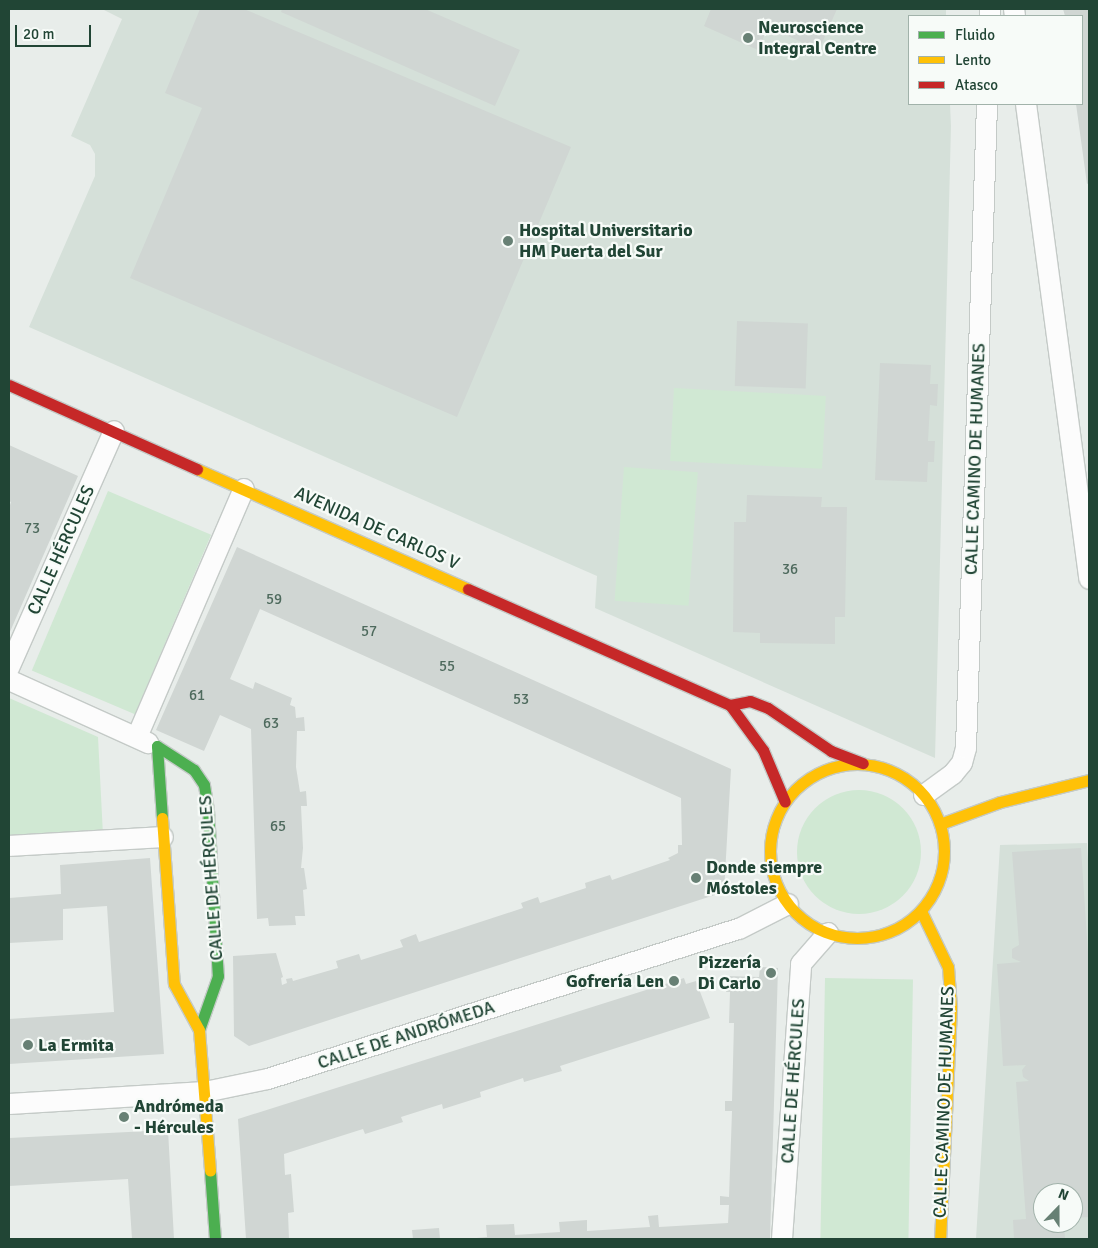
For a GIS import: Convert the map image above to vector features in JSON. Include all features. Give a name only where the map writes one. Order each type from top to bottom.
[{"type":"street","name":"CALLE CAMINO DE HUMANES","points":[[924,795],[953,774],[962,763],[966,748],[987,105]]},
{"type":"street","points":[[1026,105],[1089,579]]},
{"type":"street","name":"AVENIDA DE CARLOS V","points":[[9,385],[730,704],[750,701],[768,708],[831,751],[866,765]]},
{"type":"street","name":"CALLE HÉRCULES","points":[[9,668],[114,431]]},
{"type":"street","points":[[137,737],[244,489]]},
{"type":"street","name":"CALLE DE HÉRCULES","points":[[9,680],[157,746],[194,770],[204,785],[208,810],[218,976],[199,1030]]},
{"type":"street","points":[[730,704],[763,750],[785,802]]},
{"type":"street","name":"CALLE DE HÉRCULES","points":[[157,746],[174,984],[199,1030],[216,1239]]},
{"type":"street","points":[[844,765],[866,765],[888,770],[907,780],[924,795],[934,809],[940,824],[944,846],[943,867],[936,888],[921,911],[900,928],[874,937],[851,938],[828,933],[807,922],[788,904],[775,880],[770,854],[774,827],[785,802],[803,783],[822,772],[844,765]]},
{"type":"street","points":[[940,824],[1000,802],[1089,780]]},
{"type":"street","points":[[9,846],[163,837]]},
{"type":"street","name":"CALLE DE ANDRÓMEDA","points":[[9,1104],[205,1092],[268,1079],[739,929],[788,904]]},
{"type":"street","name":"CALLE CAMINO DE HUMANES","points":[[921,911],[948,967],[951,1008],[940,1239]]},
{"type":"street","name":"CALLE DE HÉRCULES","points":[[782,1239],[801,964],[828,933]]},
{"type":"shaded area","name":"Hospital Universitario HM Puerta del Sur","points":[[102,9],[946,9],[946,15],[908,15],[908,105],[950,105],[951,126],[935,758],[595,608],[597,576],[29,327],[95,176],[95,154],[90,145],[71,136],[122,19]]},
{"type":"shaded area","points":[[1087,843],[1089,875],[1089,1239],[976,1239],[1000,845]]},
{"type":"green space","points":[[674,388],[826,396],[822,469],[670,461]]},
{"type":"green space","points":[[624,467],[698,472],[688,606],[615,601]]},
{"type":"green space","points":[[108,491],[211,535],[135,714],[32,670]]},
{"type":"green space","points":[[9,698],[98,737],[103,835],[9,840]]},
{"type":"green space","points":[[859,790],[883,794],[903,808],[917,828],[921,852],[917,876],[903,896],[883,910],[859,914],[835,910],[815,896],[801,876],[797,852],[801,828],[815,808],[835,794]]},
{"type":"green space","points":[[825,978],[913,980],[908,1239],[820,1239]]},
{"type":"building","name":"Hospital Universitario HM Puerta del Sur","points":[[200,9],[244,9],[571,147],[457,417],[130,278],[202,108],[165,93]]},
{"type":"building","points":[[282,9],[425,9],[520,50],[495,106],[281,12]]},
{"type":"building","name":"Neuroscience Integral Centre","points":[[711,9],[837,9],[819,50],[768,27],[758,50],[704,26]]},
{"type":"building","points":[[1063,9],[1089,9],[1089,183],[1087,184],[1076,105],[1083,105],[1083,15],[1065,15]]},
{"type":"building","points":[[737,321],[808,323],[806,388],[735,386]]},
{"type":"building","points":[[880,363],[931,365],[930,384],[938,384],[937,406],[930,405],[928,441],[935,441],[934,462],[928,462],[927,482],[875,480]]},
{"type":"building","points":[[9,445],[78,476],[9,634],[9,508],[11,502],[9,501]]},
{"type":"building","points":[[747,495],[822,497],[821,507],[847,507],[845,617],[835,617],[835,644],[760,643],[760,633],[733,632],[734,522],[746,522]]},
{"type":"building","points":[[237,547],[731,769],[724,892],[249,1046],[234,1036],[233,956],[276,953],[283,977],[281,978],[282,985],[287,983],[286,979],[292,978],[293,981],[338,968],[336,961],[359,954],[361,960],[403,947],[400,940],[416,934],[419,942],[523,908],[521,903],[538,897],[540,903],[586,888],[585,883],[610,875],[612,880],[670,860],[668,858],[678,853],[678,845],[682,845],[681,798],[260,609],[230,679],[253,689],[255,682],[292,698],[290,705],[295,707],[296,718],[304,717],[305,731],[297,731],[296,767],[300,792],[306,791],[307,806],[301,806],[303,848],[301,868],[304,868],[307,889],[303,890],[305,916],[295,916],[296,925],[269,926],[268,918],[257,919],[251,729],[220,715],[204,751],[156,730]]},
{"type":"building","points":[[1081,848],[1089,968],[1089,1217],[1083,1217],[1083,1183],[1033,1183],[1033,1233],[1065,1233],[1065,1239],[1014,1239],[1013,1220],[1026,1219],[1016,1082],[1029,1081],[1023,1077],[1022,1070],[1026,1065],[1003,1066],[997,964],[1021,962],[1012,958],[1012,949],[1019,945],[1012,852]]},
{"type":"building","points":[[150,858],[164,1054],[9,1064],[9,1019],[114,1012],[107,906],[63,909],[63,940],[9,943],[9,898],[61,894],[60,865]]},
{"type":"building","points":[[760,967],[778,968],[770,1239],[466,1239],[487,1237],[486,1225],[514,1224],[515,1235],[560,1232],[559,1222],[587,1220],[587,1231],[650,1227],[648,1216],[658,1215],[659,1227],[728,1223],[729,1205],[720,1205],[720,1196],[729,1197],[732,1111],[725,1111],[725,1101],[732,1101],[734,1023],[729,1023],[730,992],[726,992],[727,976],[759,977]]},
{"type":"building","points":[[684,978],[686,984],[696,981],[710,1018],[560,1066],[562,1071],[524,1082],[523,1078],[480,1092],[481,1097],[443,1109],[442,1104],[401,1117],[403,1122],[365,1134],[363,1129],[284,1154],[285,1175],[291,1174],[294,1212],[288,1213],[289,1239],[246,1239],[238,1119]]},
{"type":"building","points":[[168,1130],[174,1239],[132,1239],[128,1179],[9,1186],[9,1138]]},
{"type":"building","points":[[439,1228],[440,1239],[413,1239],[412,1230]]},
{"type":"traffic: fast","points":[[162,818],[157,746],[194,770],[204,785],[208,810],[218,976],[199,1030]]},
{"type":"traffic: fast","points":[[210,1171],[215,1239]]},
{"type":"traffic: slow","points":[[197,469],[468,589]]},
{"type":"traffic: slow","points":[[857,764],[874,766],[890,771],[912,784],[924,796],[940,826],[944,851],[942,868],[937,884],[924,906],[912,918],[882,934],[857,938],[840,936],[824,931],[802,918],[790,906],[774,876],[770,851],[772,834],[777,818],[790,796],[802,784],[832,768],[857,764]]},
{"type":"traffic: slow","points":[[940,824],[1000,802],[1089,780]]},
{"type":"traffic: slow","points":[[162,818],[174,984],[199,1030],[210,1171]]},
{"type":"traffic: slow","points":[[921,911],[948,967],[951,1008],[940,1239]]},
{"type":"traffic: jam","points":[[9,385],[197,469]]},
{"type":"traffic: jam","points":[[468,589],[730,705],[763,750],[785,802]]},
{"type":"traffic: jam","points":[[730,705],[750,701],[768,708],[831,751],[863,763]]},
{"type":"place","name":"Neuroscience Integral Centre","points":[[748,38]]},
{"type":"place","name":"Hospital Universitario HM Puerta del Sur","points":[[508,241]]},
{"type":"place","name":"Donde siempre Móstoles","points":[[696,878]]},
{"type":"place","name":"Pizzería Di Carlo","points":[[771,973]]},
{"type":"place","name":"Gofrería Len","points":[[674,981]]},
{"type":"place","name":"La Ermita","points":[[28,1045]]},
{"type":"place","name":"Andrómeda - Hércules","points":[[124,1117]]}]
